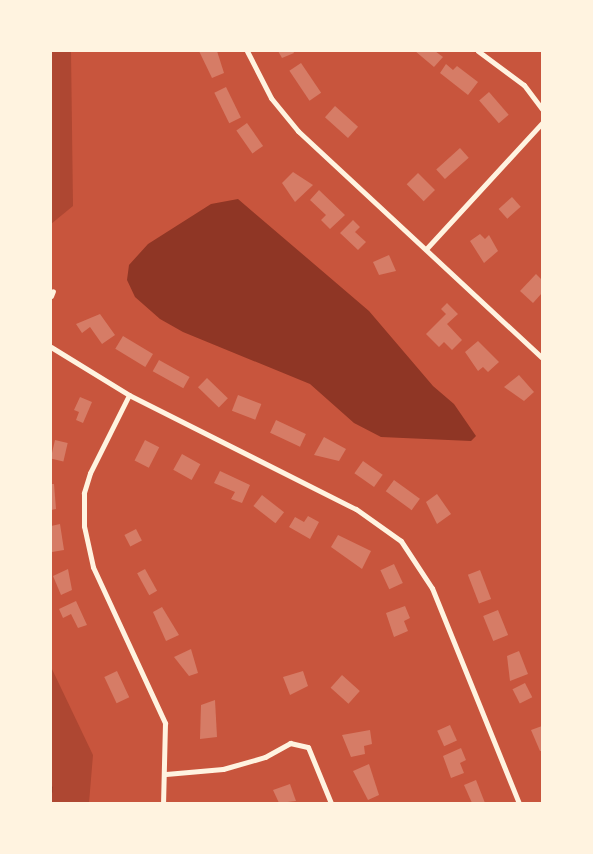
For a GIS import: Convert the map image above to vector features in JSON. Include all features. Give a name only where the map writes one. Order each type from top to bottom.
[{"type":"street","points":[[247,51],[271,98],[298,131],[427,248],[542,358]]},
{"type":"street","points":[[478,51],[524,85],[542,109]]},
{"type":"street","points":[[427,248],[542,123]]},
{"type":"street","points":[[536,351],[542,345]]},
{"type":"street","points":[[51,347],[129,395],[356,509],[401,541],[432,588],[519,803]]},
{"type":"street","points":[[129,395],[87,483],[84,526],[93,567],[165,723],[166,774],[163,803]]},
{"type":"street","points":[[166,774],[223,769],[265,757],[290,743],[308,747],[331,803]]},
{"type":"shaded area","points":[[51,51],[71,51],[73,206],[51,224]]},
{"type":"shaded area","points":[[238,199],[369,311],[433,386],[454,404],[476,436],[471,441],[381,437],[354,423],[310,384],[183,332],[160,319],[135,297],[127,280],[129,265],[148,244],[211,204]]},
{"type":"shaded area","points":[[51,667],[93,755],[89,803],[51,803]]},
{"type":"building","points":[[199,51],[217,51],[224,73],[212,78]]},
{"type":"building","points":[[278,51],[293,51],[294,53],[282,58]]},
{"type":"building","points":[[415,51],[435,51],[443,57],[434,67]]},
{"type":"building","points":[[301,63],[321,93],[310,101],[289,71]]},
{"type":"building","points":[[446,64],[453,70],[457,66],[478,82],[468,95],[440,73]]},
{"type":"building","points":[[226,87],[241,118],[229,123],[214,93]]},
{"type":"building","points":[[489,92],[509,115],[499,123],[479,101]]},
{"type":"building","points":[[335,106],[358,127],[348,138],[325,117]]},
{"type":"building","points":[[247,123],[263,146],[252,153],[236,130]]},
{"type":"building","points":[[460,148],[469,158],[445,179],[436,169]]},
{"type":"building","points":[[293,172],[313,185],[295,202],[282,183]]},
{"type":"building","points":[[418,173],[435,190],[424,201],[407,184]]},
{"type":"building","points":[[319,190],[345,215],[330,229],[321,220],[326,215],[310,200]]},
{"type":"building","points":[[512,197],[521,207],[507,219],[499,209]]},
{"type":"building","points":[[353,220],[360,227],[355,232],[366,242],[358,250],[340,233]]},
{"type":"building","points":[[480,234],[485,239],[489,235],[498,251],[484,263],[470,241]]},
{"type":"building","points":[[389,255],[396,271],[379,275],[373,262]]},
{"type":"building","points":[[536,274],[542,280],[542,293],[533,303],[520,291]]},
{"type":"building","points":[[447,303],[458,314],[447,324],[462,340],[452,350],[444,342],[439,347],[426,334],[446,314],[441,309]]},
{"type":"building","points":[[100,314],[115,335],[102,344],[90,327],[82,333],[76,324]]},
{"type":"building","points":[[123,336],[153,354],[145,367],[115,349]]},
{"type":"building","points":[[478,341],[499,362],[488,372],[483,367],[478,371],[465,352]]},
{"type":"building","points":[[159,360],[190,377],[183,388],[153,371]]},
{"type":"building","points":[[519,375],[534,392],[524,401],[504,387]]},
{"type":"building","points":[[207,378],[228,398],[219,407],[198,387]]},
{"type":"building","points":[[238,395],[261,404],[255,420],[232,411]]},
{"type":"building","points":[[80,397],[92,402],[83,423],[76,420],[79,412],[74,410]]},
{"type":"building","points":[[276,420],[306,434],[300,447],[270,433]]},
{"type":"building","points":[[324,437],[346,449],[339,461],[314,455]]},
{"type":"building","points":[[55,440],[68,443],[63,461],[51,459]]},
{"type":"building","points":[[145,440],[159,447],[149,468],[135,460]]},
{"type":"building","points":[[182,454],[200,464],[192,480],[173,470]]},
{"type":"building","points":[[363,461],[383,475],[374,487],[354,473]]},
{"type":"building","points":[[220,471],[250,485],[242,503],[231,499],[235,492],[214,483]]},
{"type":"building","points":[[394,480],[420,499],[412,510],[386,491]]},
{"type":"building","points":[[51,484],[54,484],[56,509],[51,510]]},
{"type":"building","points":[[437,494],[451,514],[437,524],[426,502]]},
{"type":"building","points":[[262,495],[284,512],[275,523],[253,506]]},
{"type":"building","points":[[308,516],[319,522],[310,539],[289,527],[295,517],[304,522]]},
{"type":"building","points":[[60,524],[64,550],[52,552],[51,526]]},
{"type":"building","points":[[136,529],[142,541],[130,546],[124,535]]},
{"type":"building","points":[[338,535],[371,551],[362,569],[331,547]]},
{"type":"building","points":[[394,564],[403,583],[389,589],[380,570]]},
{"type":"building","points":[[68,569],[72,590],[61,595],[53,576]]},
{"type":"building","points":[[145,569],[157,591],[149,595],[137,573]]},
{"type":"building","points":[[480,570],[491,599],[479,604],[468,575]]},
{"type":"building","points":[[76,601],[87,625],[78,628],[71,614],[63,618],[59,609]]},
{"type":"building","points":[[405,606],[410,618],[404,621],[408,631],[394,637],[386,613]]},
{"type":"building","points":[[162,607],[179,635],[166,641],[153,612]]},
{"type":"building","points":[[498,610],[508,635],[493,641],[483,616]]},
{"type":"building","points":[[191,649],[198,673],[189,676],[174,657]]},
{"type":"building","points":[[519,651],[528,674],[510,681],[507,656]]},
{"type":"building","points":[[117,671],[129,697],[117,703],[104,677]]},
{"type":"building","points":[[303,671],[308,686],[290,695],[283,677]]},
{"type":"building","points":[[342,675],[360,691],[348,704],[331,688]]},
{"type":"building","points":[[525,683],[532,697],[520,704],[513,689]]},
{"type":"building","points":[[215,700],[217,737],[200,739],[201,705]]},
{"type":"building","points":[[450,725],[457,741],[444,746],[437,731]]},
{"type":"building","points":[[542,726],[542,751],[540,751],[531,730]]},
{"type":"building","points":[[370,730],[372,744],[364,746],[365,754],[351,757],[342,735]]},
{"type":"building","points":[[461,748],[466,760],[460,763],[464,773],[451,778],[443,756]]},
{"type":"building","points":[[369,764],[379,795],[368,800],[353,771]]},
{"type":"building","points":[[476,780],[485,803],[472,803],[464,785]]},
{"type":"building","points":[[290,784],[296,801],[279,803],[273,790]]}]
